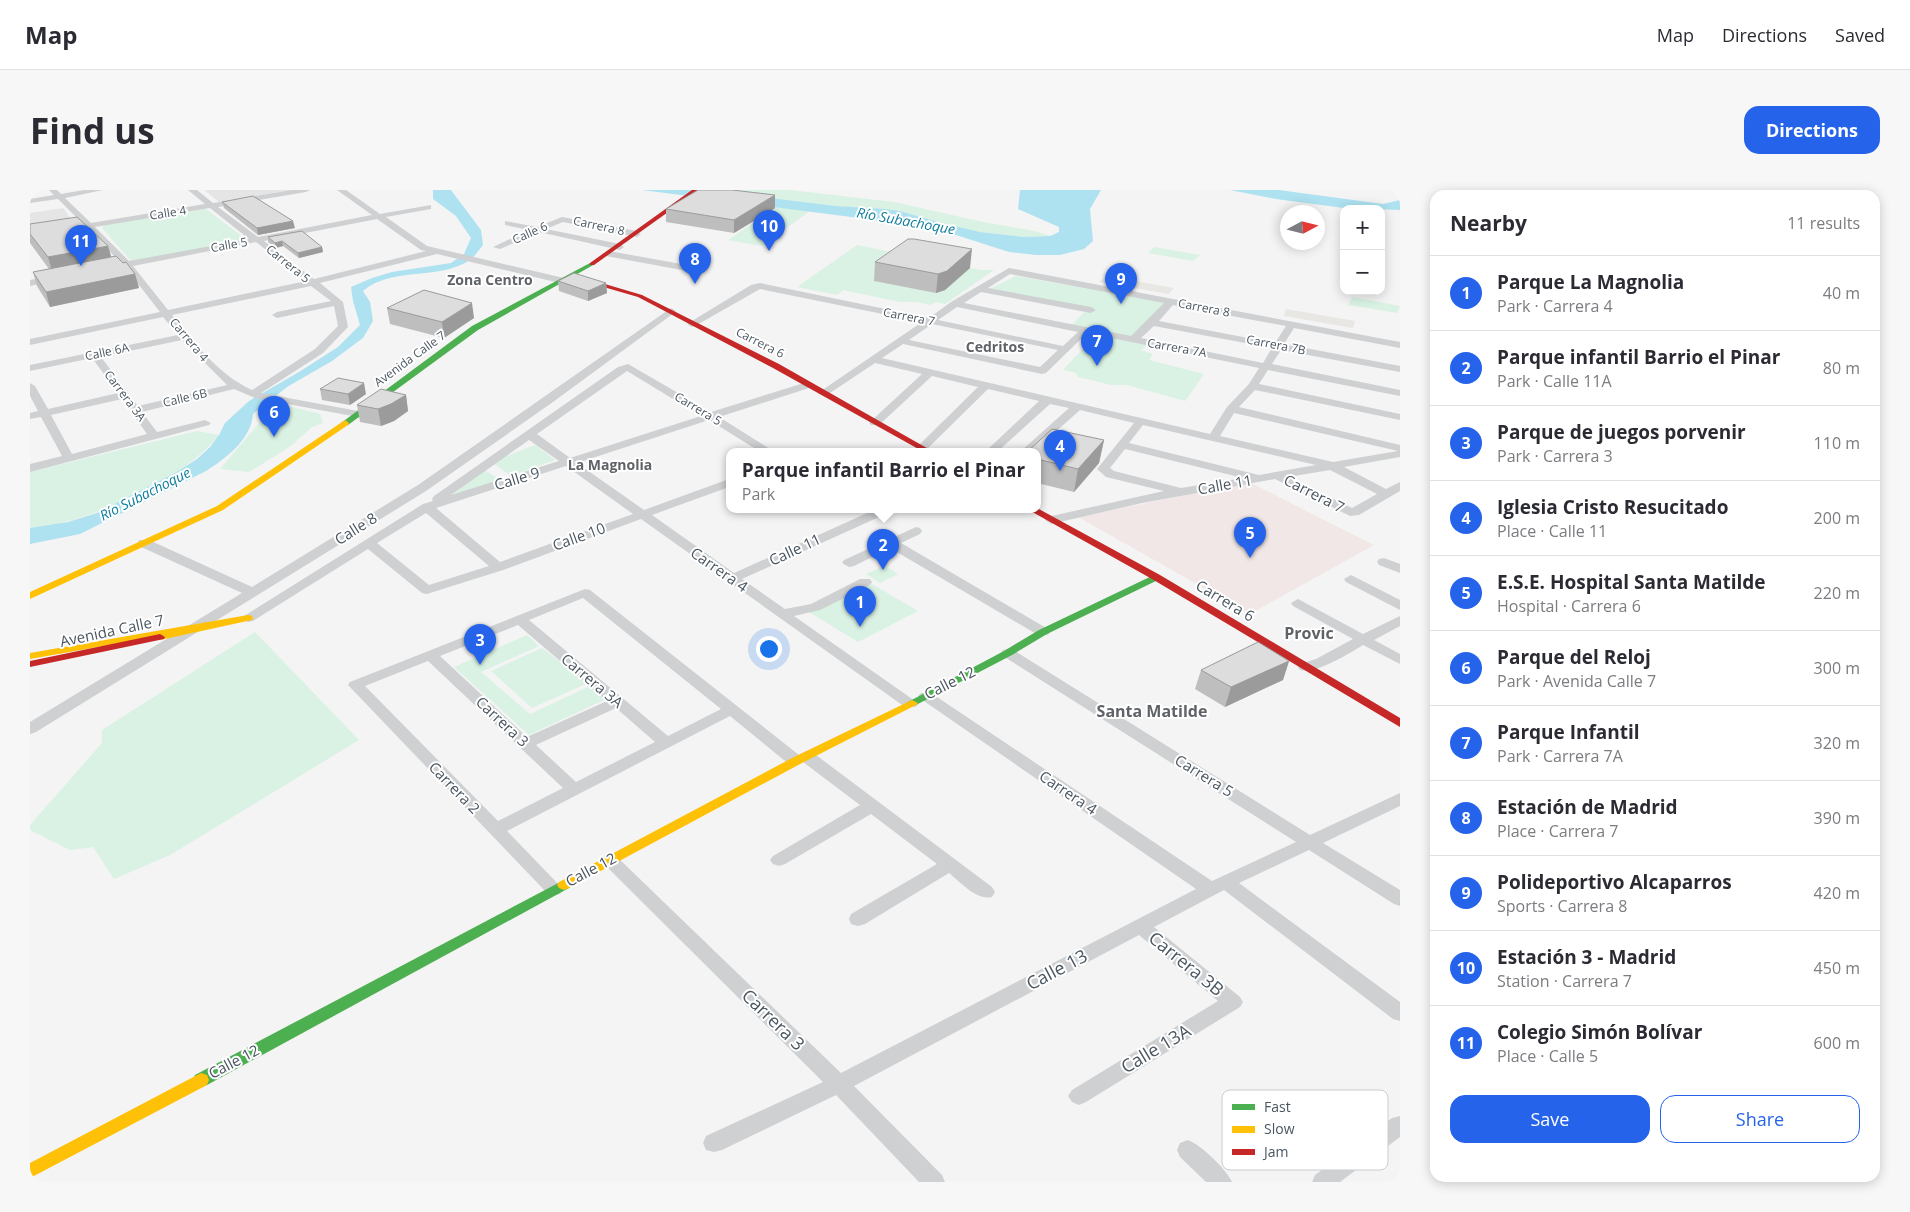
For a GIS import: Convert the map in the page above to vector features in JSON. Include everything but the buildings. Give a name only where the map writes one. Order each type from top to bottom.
[{"type":"street","name":"Carrera 4","points":[[53,190],[127,264],[168,314],[184,337],[216,371],[235,386],[254,394],[358,414]]},
{"type":"street","points":[[30,201],[99,190]]},
{"type":"street","name":"Carrera 5","points":[[192,190],[338,302]]},
{"type":"street","name":"Calle 4","points":[[68,230],[306,190]]},
{"type":"street","name":"Carrera 6","points":[[341,190],[424,248],[640,296],[823,393],[921,448]]},
{"type":"street","name":"Avenida Calle 7","points":[[30,596],[220,508],[358,414],[475,328],[568,279],[609,254],[696,190]]},
{"type":"street","name":"Calle 5","points":[[98,270],[428,206]]},
{"type":"street","name":"Carrera 8","points":[[562,218],[637,234]]},
{"type":"street","name":"Calle 6","points":[[497,247],[539,230],[562,218]]},
{"type":"street","points":[[508,223],[620,247]]},
{"type":"street","points":[[30,342],[311,283],[437,252]]},
{"type":"street","points":[[609,254],[698,270]]},
{"type":"street","name":"Carrera 8","points":[[979,289],[1009,271],[1400,346]]},
{"type":"street","points":[[30,283],[69,276]]},
{"type":"street","name":"Carrera 7","points":[[692,324],[754,287],[770,288],[1065,349]]},
{"type":"street","points":[[823,393],[979,289],[1091,310]]},
{"type":"street","points":[[254,394],[319,351],[343,327],[338,302],[277,316]]},
{"type":"street","points":[[1133,340],[1152,323],[1170,302]]},
{"type":"street","name":"Carrera 7A","points":[[954,304],[1400,393]]},
{"type":"street","name":"Calle 8","points":[[30,730],[422,488],[549,400],[670,311]]},
{"type":"street","name":"Carrera 7B","points":[[1152,323],[1400,369]]},
{"type":"street","points":[[1214,438],[1231,409],[1253,386],[1292,324]]},
{"type":"street","points":[[901,341],[1042,371],[1085,330]]},
{"type":"street","name":"Calle 6A","points":[[30,368],[184,337]]},
{"type":"street","name":"Carrera 3A","points":[[95,355],[155,436]]},
{"type":"street","points":[[874,360],[1330,465],[1387,494],[1400,486]]},
{"type":"street","name":"Carrera 5","points":[[530,435],[622,369],[628,368],[762,448]]},
{"type":"street","points":[[875,423],[930,372]]},
{"type":"street","name":"Calle 9","points":[[248,618],[426,507],[808,385]]},
{"type":"street","points":[[927,448],[986,385]]},
{"type":"street","name":"Calle 6B","points":[[136,410],[235,386]]},
{"type":"street","points":[[1253,386],[1400,417]]},
{"type":"street","points":[[32,391],[69,459]]},
{"type":"street","points":[[30,416],[124,395]]},
{"type":"street","points":[[995,448],[1047,400]]},
{"type":"street","points":[[1030,448],[1077,407]]},
{"type":"street","points":[[1231,409],[1400,448]]},
{"type":"street","points":[[1141,421],[1103,469],[1106,472],[1182,492]]},
{"type":"street","points":[[30,468],[205,423]]},
{"type":"street","name":"Carrera 4","points":[[530,435],[910,704]]},
{"type":"street","points":[[498,567],[426,507],[530,435]]},
{"type":"street","points":[[1122,445],[1261,479]]},
{"type":"street","name":"Calle 11","points":[[1051,520],[1182,492],[1400,454]]},
{"type":"street","name":"Carrera 7","points":[[1277,476],[1350,512],[1355,512],[1387,494]]},
{"type":"street","name":"Calle 10","points":[[369,543],[427,590],[498,567],[726,484]]},
{"type":"street","name":"Calle 11","points":[[731,579],[864,513]]},
{"type":"street","name":"Carrera 6","points":[[1039,513],[1156,577],[1400,723]]},
{"type":"street","points":[[849,563],[916,531]]},
{"type":"street","points":[[144,543],[252,592]]},
{"type":"street","points":[[891,543],[1043,632]]},
{"type":"street","points":[[1384,562],[1400,569]]},
{"type":"street","name":"Calle 12","points":[[30,1171],[801,758],[926,696],[1008,653],[1043,632],[1156,577]]},
{"type":"street","points":[[1351,579],[1400,606]]},
{"type":"street","points":[[783,614],[815,607],[866,582]]},
{"type":"street","points":[[430,655],[585,592],[731,710],[872,806],[986,892]]},
{"type":"street","points":[[1298,603],[1400,660]]},
{"type":"street","name":"Avenida Calle 7","points":[[30,656],[248,618]]},
{"type":"street","name":"Avenida Calle 7","points":[[30,664],[248,618]]},
{"type":"street","name":"Carrera 3A","points":[[519,619],[666,742]]},
{"type":"street","points":[[1305,667],[1320,662],[1400,620]]},
{"type":"street","name":"Carrera 5","points":[[1008,653],[1400,899]]},
{"type":"street","name":"Carrera 2","points":[[430,655],[355,685],[554,889]]},
{"type":"street","name":"Carrera 3","points":[[430,655],[574,789]]},
{"type":"street","name":"Carrera 4","points":[[926,696],[1218,886],[1400,1013]]},
{"type":"street","points":[[525,744],[618,702]]},
{"type":"street","points":[[495,830],[731,710]]},
{"type":"street","name":"Calle 13","points":[[714,1143],[839,1084],[1218,886],[1400,799]]},
{"type":"street","points":[[779,860],[872,806]]},
{"type":"street","name":"Carrera 3","points":[[610,860],[839,1084],[934,1182]]},
{"type":"street","points":[[858,919],[950,864]]},
{"type":"street","name":"Carrera 3B","points":[[1140,926],[1233,1002]]},
{"type":"street","name":"Calle 13A","points":[[1079,1096],[1233,1002]]},
{"type":"street","points":[[1388,1134],[1400,1125]]},
{"type":"street","points":[[1188,1150],[1221,1182]]},
{"type":"street","points":[[1323,1182],[1339,1170]]},
{"type":"shaded area","points":[[204,190],[293,190],[219,202]]},
{"type":"shaded area","points":[[63,208],[76,226],[30,234],[30,213]]},
{"type":"shaded area","points":[[1107,276],[1174,288],[1169,294],[1099,282]]},
{"type":"shaded area","points":[[1286,309],[1355,321],[1353,328],[1284,316]]},
{"type":"shaded area","points":[[1249,482],[1374,545],[1250,614],[1078,517]]},
{"type":"green space","points":[[705,190],[790,190],[894,202],[983,222],[1035,231],[1050,236],[1024,237],[980,232],[900,211],[836,206]]},
{"type":"green space","points":[[776,207],[810,211],[762,246],[728,240]]},
{"type":"green space","points":[[206,209],[247,240],[132,262],[102,228],[104,225]]},
{"type":"green space","points":[[857,245],[981,270],[994,270],[945,304],[936,302],[930,305],[917,302],[900,302],[843,290],[837,295],[797,287]]},
{"type":"green space","points":[[1154,247],[1200,255],[1193,261],[1148,253]]},
{"type":"green space","points":[[1016,276],[1167,303],[1132,339],[1071,326],[1086,310],[987,290]]},
{"type":"green space","points":[[1353,297],[1400,306],[1397,313],[1348,305]]},
{"type":"green space","points":[[1101,334],[1148,344],[1141,350],[1153,354],[1149,360],[1204,374],[1185,401],[1127,385],[1111,385],[1078,377],[1076,373],[1063,370],[1096,335]]},
{"type":"green space","points":[[284,405],[320,414],[323,423],[312,427],[291,446],[249,472],[220,469],[272,408]]},
{"type":"green space","points":[[197,431],[219,435],[203,452],[159,483],[106,509],[53,525],[30,528],[30,472]]},
{"type":"green space","points":[[535,445],[555,460],[511,476],[491,462]]},
{"type":"green space","points":[[485,470],[500,480],[452,495]]},
{"type":"green space","points":[[885,566],[898,574],[880,583],[866,574]]},
{"type":"green space","points":[[872,584],[918,611],[858,642],[809,612]]},
{"type":"green space","points":[[255,632],[359,740],[170,855],[114,879],[93,847],[70,850],[30,830],[30,825],[102,743],[102,730]]},
{"type":"green space","points":[[527,635],[539,646],[481,672],[530,714],[590,686],[606,699],[529,735],[454,667]]},
{"type":"green space","points":[[542,648],[588,683],[532,708],[491,671]]},
{"type":"water","name":"Río Subachoque","points":[[433,190],[451,190],[481,230],[483,245],[470,260],[444,270],[388,279],[375,283],[363,291],[370,302],[373,321],[363,338],[332,361],[287,387],[253,414],[248,432],[243,440],[222,460],[206,471],[80,534],[30,544],[30,528],[68,522],[97,513],[175,473],[197,459],[210,447],[225,423],[249,401],[338,347],[360,325],[351,287],[392,272],[451,263],[464,254],[471,238],[456,216],[433,199]]},
{"type":"water","name":"Río Subachoque","points":[[642,190],[703,190],[836,206],[885,209],[900,211],[980,232],[1024,237],[1050,236],[1059,232],[1059,227],[1018,209],[1020,190],[1101,190],[1090,209],[1093,241],[1084,249],[1060,255],[1036,255],[1009,252],[956,235],[890,222]]},
{"type":"water","points":[[1230,190],[1279,190],[1383,204],[1400,200],[1400,210],[1385,209],[1385,205],[1340,205],[1340,207],[1276,199]]},
{"type":"traffic: fast","points":[[345,423],[475,328],[592,264]]},
{"type":"traffic: fast","points":[[912,703],[1008,653],[1043,632],[1156,577]]},
{"type":"traffic: fast","points":[[201,1080],[564,885]]},
{"type":"traffic: slow","points":[[30,596],[220,508],[345,423]]},
{"type":"traffic: slow","points":[[30,656],[248,618],[160,637]]},
{"type":"traffic: slow","points":[[564,885],[796,761],[912,703]]},
{"type":"traffic: slow","points":[[30,1171],[201,1080]]},
{"type":"traffic: jam","points":[[592,264],[696,190]]},
{"type":"traffic: jam","points":[[578,278],[640,296],[776,366],[923,448]]},
{"type":"traffic: jam","points":[[1039,513],[1156,577],[1400,723]]},
{"type":"traffic: jam","points":[[30,664],[160,637]]},
{"type":"place","name":"Estación 3 - Madrid","points":[[769,251]]},
{"type":"place","name":"Colegio Simón Bolívar","points":[[81,266]]},
{"type":"place","name":"Estación de Madrid","points":[[695,284]]},
{"type":"place","name":"Polideportivo Alcaparros","points":[[1121,304]]},
{"type":"place","name":"Parque Infantil","points":[[1097,366]]},
{"type":"place","name":"Parque del Reloj","points":[[274,437]]},
{"type":"place","name":"Iglesia Cristo Resucitado","points":[[1060,471]]},
{"type":"place","name":"E.S.E. Hospital Santa Matilde","points":[[1250,558]]},
{"type":"place","name":"Parque infantil Barrio el Pinar","points":[[883,570]]},
{"type":"place","name":"Parque La Magnolia","points":[[860,627]]},
{"type":"place","name":"Parque de juegos porvenir","points":[[480,665]]},
{"type":"district","name":"Zona Centro","points":[[490,280]]},
{"type":"district","name":"Cedritos","points":[[995,347]]},
{"type":"district","name":"La Magnolia","points":[[610,465]]},
{"type":"district","name":"Provic","points":[[1309,633]]},
{"type":"district","name":"Santa Matilde","points":[[1152,711]]}]
